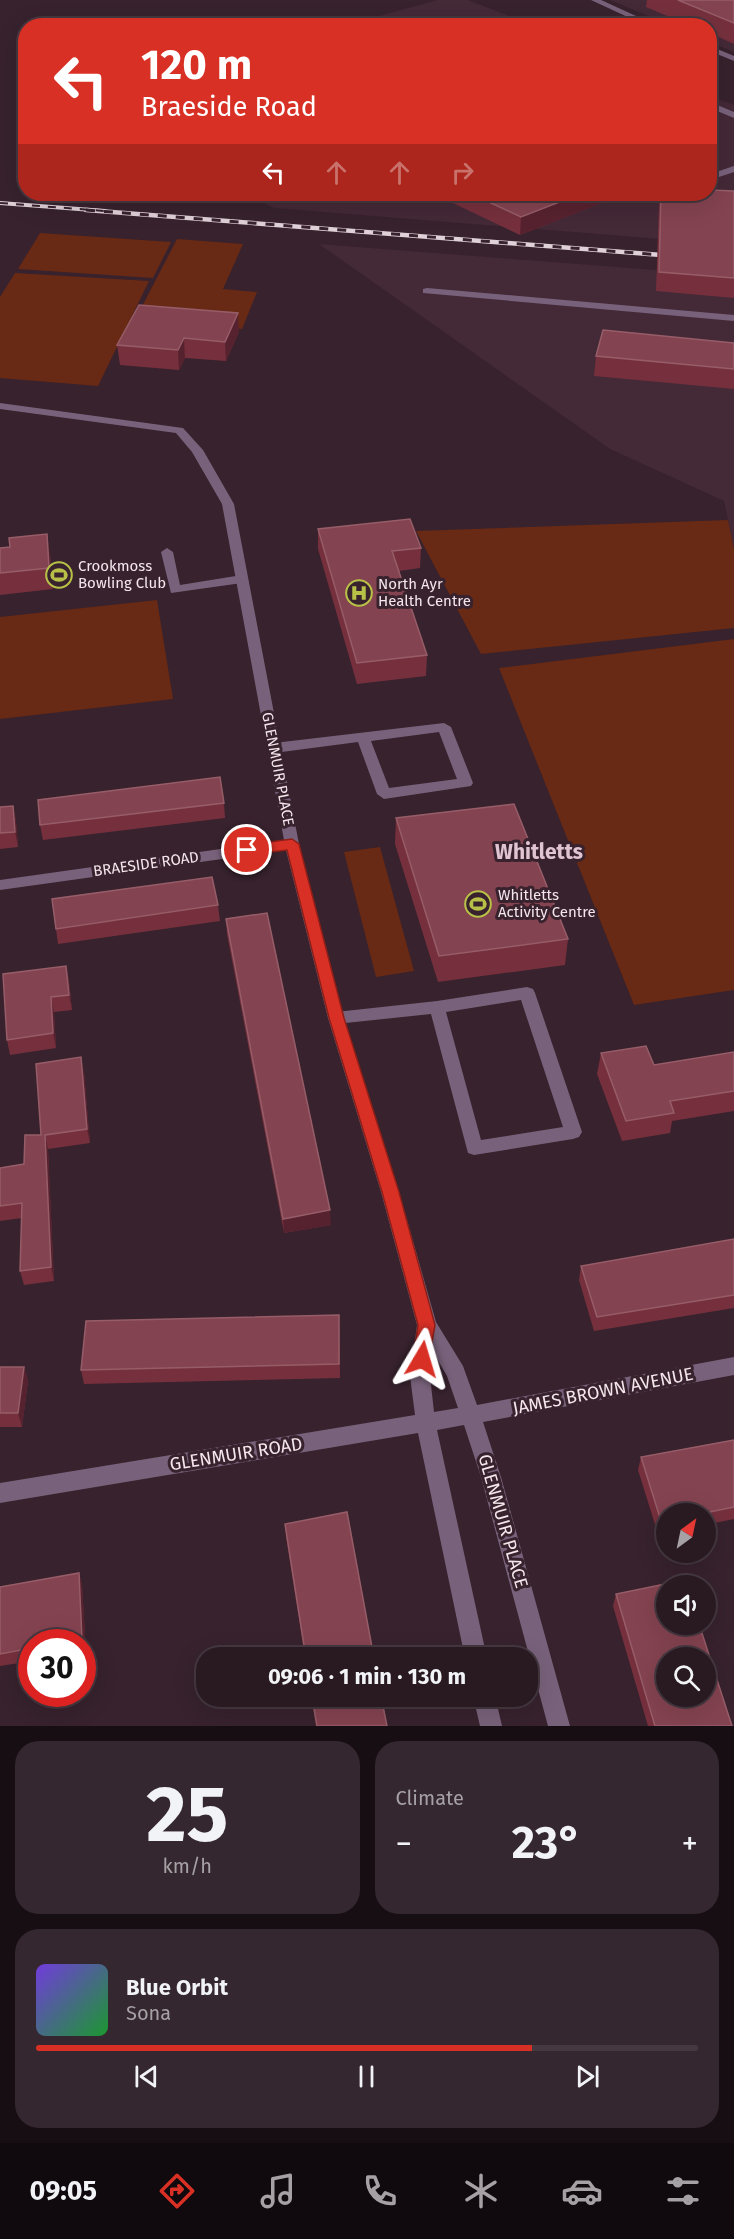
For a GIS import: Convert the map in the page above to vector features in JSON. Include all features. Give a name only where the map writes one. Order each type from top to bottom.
[{"type":"street","points":[[595,0],[637,18]]},
{"type":"street","points":[[717,51],[734,59]]},
{"type":"street","points":[[717,108],[734,116]]},
{"type":"street","points":[[717,175],[734,169]]},
{"type":"street","points":[[427,291],[734,318]]},
{"type":"street","name":"GLENMUIR PLACE","points":[[0,406],[179,430],[197,450],[228,504],[292,844],[336,1018],[390,1192],[427,1325],[456,1372],[471,1415],[494,1489],[559,1726]]},
{"type":"street","points":[[167,552],[175,590],[242,579]]},
{"type":"street","points":[[274,748],[363,737],[444,727],[466,783],[384,794],[363,737]]},
{"type":"street","name":"BRAESIDE ROAD","points":[[0,885],[292,844]]},
{"type":"street","points":[[336,1018],[437,1007],[527,993],[573,1131],[474,1148],[437,1007]]},
{"type":"street","name":"GLENMUIR PLACE","points":[[427,1325],[420,1376],[426,1423],[474,1647]]},
{"type":"street","name":"JAMES BROWN AVENUE","points":[[471,1415],[734,1366]]},
{"type":"street","name":"GLENMUIR ROAD","points":[[0,1493],[471,1415]]},
{"type":"street","points":[[487,1707],[491,1726]]},
{"type":"shaded area","points":[[437,0],[468,0],[515,18],[372,18]]},
{"type":"shaded area","points":[[610,0],[734,0],[734,52],[717,45],[717,18],[653,18]]},
{"type":"shaded area","points":[[717,99],[734,105],[734,245],[274,208],[260,201],[717,201]]},
{"type":"shaded area","points":[[40,233],[171,242],[153,278],[18,269]]},
{"type":"shaded area","points":[[177,239],[243,244],[223,289],[257,292],[242,329],[135,320]]},
{"type":"shaded area","points":[[319,244],[734,276],[734,549],[724,501],[610,449]]},
{"type":"shaded area","points":[[15,273],[149,281],[98,386],[0,378],[0,297]]},
{"type":"shaded area","points":[[728,520],[734,549],[734,628],[481,654],[416,531]]},
{"type":"shaded area","points":[[157,600],[173,699],[0,719],[0,617]]},
{"type":"shaded area","points":[[734,639],[734,990],[634,1005],[499,668]]},
{"type":"shaded area","points":[[380,847],[414,971],[376,977],[344,852]]},
{"type":"building","points":[[678,0],[734,0],[734,23]]},
{"type":"building","points":[[717,190],[734,191],[734,278],[659,272],[661,201],[717,201]]},
{"type":"building","points":[[487,201],[562,201],[521,217]]},
{"type":"building","points":[[139,305],[238,313],[225,342],[184,338],[178,350],[117,345]]},
{"type":"building","points":[[603,330],[734,343],[734,369],[596,356]]},
{"type":"building","name":"North Ayr Health Centre","points":[[410,519],[421,548],[392,551],[427,655],[357,663],[318,529]]},
{"type":"building","points":[[47,534],[49,568],[0,573],[0,548],[10,547],[9,538]]},
{"type":"building","points":[[220,777],[224,803],[40,825],[38,800]]},
{"type":"building","name":"Whitletts Activity Centre","points":[[514,804],[568,939],[439,956],[396,818]]},
{"type":"building","points":[[13,806],[15,832],[0,833],[0,807]]},
{"type":"building","points":[[212,877],[218,905],[56,929],[52,899]]},
{"type":"building","points":[[267,913],[330,1210],[283,1219],[226,919]]},
{"type":"building","points":[[66,966],[69,995],[51,997],[53,1033],[7,1040],[3,974]]},
{"type":"building","points":[[646,1046],[654,1065],[734,1052],[734,1091],[670,1101],[674,1113],[626,1121],[601,1053]]},
{"type":"building","points":[[81,1057],[87,1129],[45,1135],[51,1267],[20,1271],[22,1203],[0,1206],[0,1168],[24,1164],[25,1135],[41,1135],[36,1064]]},
{"type":"building","points":[[734,1239],[734,1295],[597,1317],[581,1266]]},
{"type":"building","points":[[339,1315],[339,1364],[81,1370],[86,1321]]},
{"type":"building","points":[[0,1367],[24,1367],[18,1413],[0,1413]]},
{"type":"building","points":[[734,1440],[734,1507],[716,1511],[716,1503],[656,1503],[656,1505],[641,1457]]},
{"type":"building","points":[[347,1512],[372,1647],[304,1647],[285,1524]]},
{"type":"building","points":[[79,1573],[82,1629],[18,1629],[18,1651],[0,1654],[0,1587]]},
{"type":"building","points":[[656,1586],[656,1635],[703,1635],[706,1647],[656,1647],[656,1707],[716,1707],[716,1677],[732,1726],[655,1726],[616,1594]]},
{"type":"building","points":[[314,1707],[383,1707],[387,1726],[317,1726]]},
{"type":"railway","points":[[0,203],[105,211]]},
{"type":"railway","points":[[86,210],[674,256]]},
{"type":"place","name":"Crookmoss Bowling Club","points":[[59,575]]},
{"type":"place","name":"North Ayr Health Centre","points":[[359,593]]},
{"type":"place","name":"Whitletts Activity Centre","points":[[478,904]]},
{"type":"district","name":"Whitletts","points":[[539,852]]},
{"type":"route","points":[[247,850],[292,844],[336,1018],[390,1192],[427,1325],[422,1359]]}]
